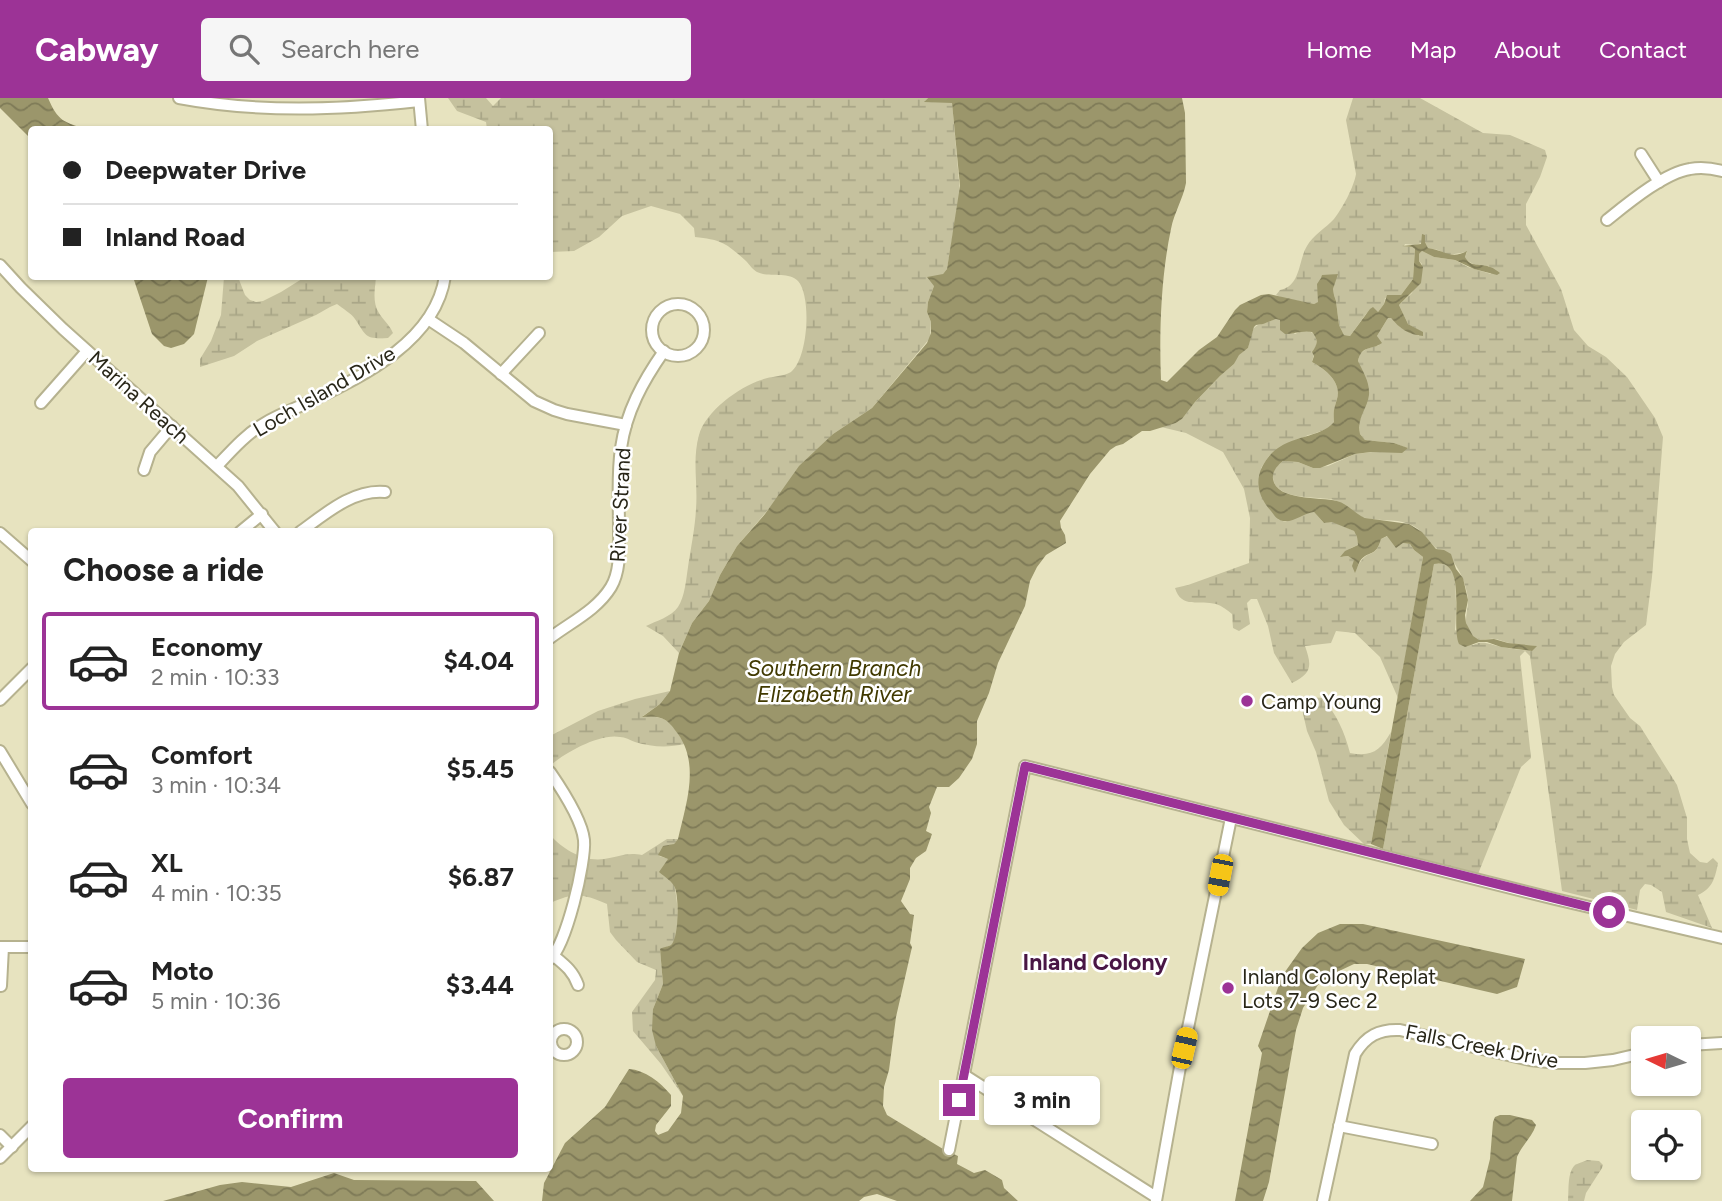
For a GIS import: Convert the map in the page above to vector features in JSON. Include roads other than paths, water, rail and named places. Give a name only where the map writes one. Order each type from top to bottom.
[{"type":"street","points":[[185,99],[295,110],[356,107],[419,99],[422,126]]},
{"type":"street","points":[[1641,154],[1659,182]]},
{"type":"street","points":[[1607,220],[1672,174],[1703,167],[1722,171]]},
{"type":"street","name":"Marina Reach","points":[[2,272],[217,466],[243,491],[272,528]]},
{"type":"street","name":"Loch Island Drive","points":[[217,466],[246,436],[265,423],[351,380],[397,351],[428,319],[440,298],[444,280]]},
{"type":"street","points":[[674,304],[693,309],[704,325],[700,345],[690,353],[677,356],[664,351],[653,335],[657,315],[674,304]]},
{"type":"street","points":[[428,319],[464,343],[534,401],[554,410],[626,425]]},
{"type":"street","points":[[501,374],[539,333]]},
{"type":"street","points":[[41,403],[87,351]]},
{"type":"street","name":"River Strand","points":[[553,631],[598,603],[614,580],[617,569],[621,449],[626,425],[645,378],[664,351]]},
{"type":"street","points":[[144,470],[150,452],[172,426]]},
{"type":"street","points":[[305,528],[355,496],[385,492]]},
{"type":"street","points":[[245,528],[262,514]]},
{"type":"street","points":[[0,533],[28,558]]},
{"type":"street","points":[[0,700],[28,672]]},
{"type":"street","points":[[0,751],[28,795]]},
{"type":"street","points":[[949,1150],[1025,766],[1555,899],[1722,938]]},
{"type":"street","points":[[553,776],[584,837],[572,908],[553,955]]},
{"type":"street","points":[[964,1075],[1156,1199],[1231,818]]},
{"type":"street","points":[[1,986],[2,947],[28,947]]},
{"type":"street","points":[[553,958],[568,967],[578,985]]},
{"type":"street","name":"Falls Creek Drive","points":[[1323,1201],[1355,1054],[1361,1044],[1378,1032],[1400,1030],[1530,1060],[1557,1063],[1585,1063],[1631,1056]]},
{"type":"street","points":[[1701,1044],[1722,1043]]},
{"type":"street","points":[[1339,1126],[1432,1144]]},
{"type":"street","points":[[0,1158],[28,1130]]},
{"type":"street","points":[[0,1135],[12,1147]]},
{"type":"water","points":[[0,98],[48,98],[55,112],[63,120],[77,126],[28,126],[28,136],[0,108]]},
{"type":"water","name":"Southern Branch Elizabeth River","points":[[928,98],[1182,98],[1185,113],[1186,183],[1171,229],[1162,304],[1161,380],[1167,382],[1199,350],[1217,337],[1240,305],[1269,294],[1314,304],[1318,302],[1317,284],[1322,275],[1338,274],[1333,289],[1339,325],[1344,335],[1350,336],[1370,309],[1373,307],[1378,312],[1387,295],[1401,295],[1413,279],[1415,249],[1402,246],[1421,244],[1422,234],[1425,235],[1428,248],[1452,255],[1467,251],[1465,257],[1470,263],[1491,267],[1500,273],[1497,275],[1474,269],[1455,260],[1434,257],[1422,251],[1419,254],[1423,267],[1421,283],[1399,305],[1408,324],[1423,332],[1423,336],[1409,333],[1388,318],[1377,336],[1382,343],[1364,350],[1358,361],[1369,390],[1360,422],[1360,434],[1365,440],[1394,443],[1408,448],[1402,453],[1355,454],[1320,468],[1283,461],[1274,471],[1273,479],[1276,486],[1290,495],[1337,501],[1365,518],[1409,524],[1422,532],[1436,549],[1451,554],[1456,569],[1463,578],[1468,600],[1466,623],[1473,636],[1479,640],[1494,639],[1537,646],[1532,651],[1501,647],[1487,642],[1465,647],[1459,644],[1455,581],[1445,565],[1434,564],[1383,849],[1371,844],[1423,557],[1410,544],[1403,543],[1396,548],[1387,536],[1381,539],[1374,551],[1360,561],[1355,573],[1352,566],[1354,560],[1348,556],[1340,557],[1345,551],[1358,545],[1354,531],[1332,522],[1324,523],[1314,512],[1291,521],[1281,520],[1265,504],[1258,482],[1266,460],[1279,447],[1321,431],[1334,422],[1338,393],[1331,377],[1312,362],[1316,342],[1312,332],[1285,334],[1280,330],[1280,320],[1276,319],[1256,325],[1248,348],[1182,419],[1150,431],[1142,431],[1110,450],[1090,474],[1060,521],[1066,543],[1046,555],[1030,581],[1025,606],[998,663],[977,721],[977,744],[972,759],[949,787],[937,787],[929,807],[931,813],[926,831],[932,834],[926,851],[916,858],[910,868],[910,879],[901,901],[910,914],[914,915],[910,943],[912,947],[896,1017],[883,1106],[887,1115],[958,1156],[957,1164],[974,1173],[985,1170],[1002,1180],[1004,1188],[1018,1201],[897,1201],[877,1194],[859,1201],[542,1201],[544,1183],[550,1172],[553,1172],[553,1166],[565,1143],[605,1107],[629,1069],[652,1077],[671,1095],[671,1106],[656,1125],[655,1131],[658,1135],[668,1131],[681,1113],[683,1096],[656,1046],[652,1030],[653,1009],[663,984],[660,949],[674,941],[678,918],[675,888],[659,872],[668,859],[658,855],[663,846],[674,844],[678,839],[690,772],[685,746],[670,724],[659,717],[642,717],[660,704],[670,691],[679,653],[692,623],[709,601],[737,546],[765,514],[799,466],[833,434],[872,408],[927,343],[931,333],[928,302],[934,286],[927,277],[943,274],[947,269],[960,186],[952,103],[924,102]]},
{"type":"water","points":[[134,280],[207,280],[194,334],[184,344],[171,348],[164,346],[152,334]]},
{"type":"water","points":[[1340,924],[1363,924],[1525,959],[1517,987],[1497,994],[1367,964],[1354,964],[1318,985],[1303,1008],[1296,1030],[1269,1182],[1263,1201],[1235,1201],[1262,1053],[1258,1046],[1282,976],[1302,948],[1318,933]]},
{"type":"water","points":[[1500,1115],[1532,1120],[1536,1125],[1517,1157],[1512,1201],[1470,1201],[1483,1187],[1490,1159],[1493,1122],[1495,1117]]},
{"type":"water","points":[[334,1173],[354,1180],[476,1181],[494,1201],[163,1201],[220,1185],[242,1182],[291,1187]]},
{"type":"place","name":"Camp Young","points":[[1247,701]]},
{"type":"place","name":"Inland Colony Replat Lots 7-9 Sec 2","points":[[1228,988]]},
{"type":"district","name":"Inland Colony","points":[[1095,962]]}]
